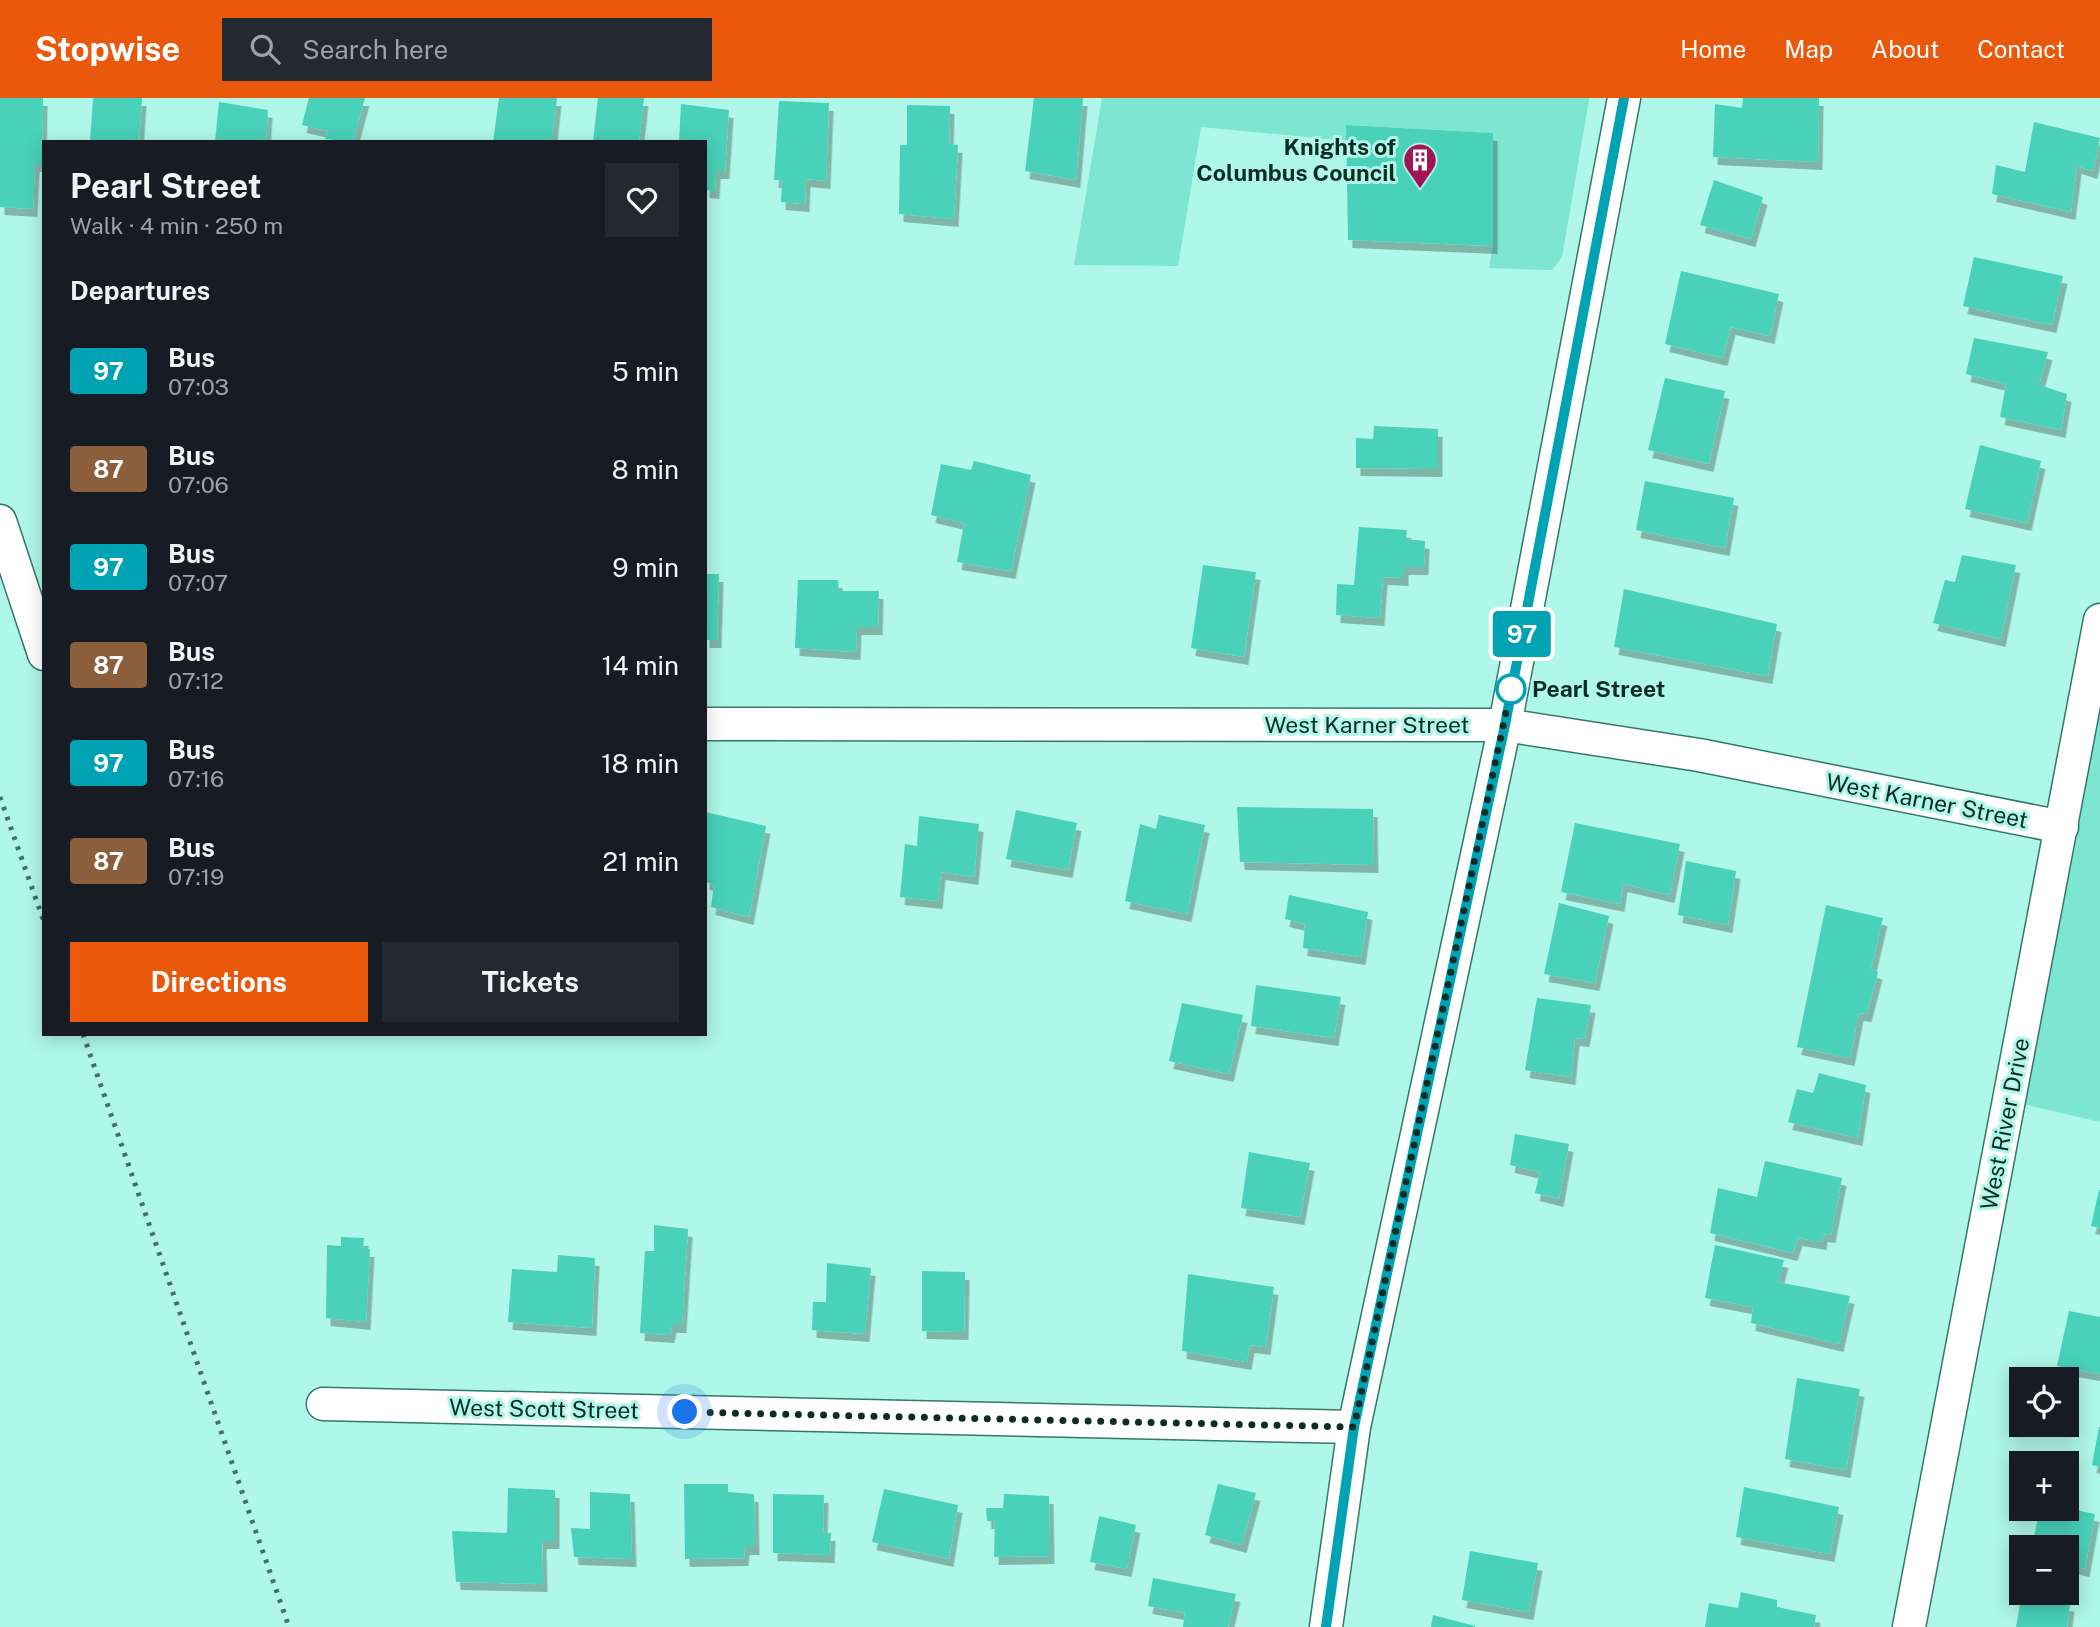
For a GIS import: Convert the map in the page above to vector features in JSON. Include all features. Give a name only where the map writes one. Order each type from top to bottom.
[{"type":"street","points":[[1326,1627],[1354,1427],[1505,725],[1624,98]]},
{"type":"street","points":[[0,521],[42,648]]},
{"type":"street","name":"West River Drive","points":[[1909,1627],[2100,620]]},
{"type":"street","name":"West Karner Street","points":[[707,724],[1505,725],[1699,755],[2062,827]]},
{"type":"street","name":"West Scott Street","points":[[323,1404],[1354,1427]]},
{"type":"green space","points":[[1102,98],[1589,100],[1562,257],[1552,270],[1545,270],[1489,268],[1493,246],[1493,133],[1347,125],[1347,141],[1201,127],[1178,266],[1074,265]]},
{"type":"green space","points":[[2084,703],[2100,706],[2100,1122],[2010,1101]]},
{"type":"building","points":[[0,98],[43,98],[42,164],[35,164],[33,209],[0,207]]},
{"type":"building","points":[[93,98],[142,98],[139,140],[90,140]]},
{"type":"building","points":[[309,98],[365,98],[354,140],[325,139],[328,131],[302,125]]},
{"type":"building","points":[[499,98],[557,98],[552,140],[493,140]]},
{"type":"building","points":[[598,98],[644,98],[639,140],[593,140]]},
{"type":"building","points":[[1034,98],[1083,98],[1076,180],[1025,171]]},
{"type":"building","points":[[1743,98],[1819,98],[1818,162],[1713,157],[1715,104],[1742,108]]},
{"type":"building","points":[[779,101],[829,103],[826,181],[806,179],[805,204],[781,202],[782,180],[774,180]]},
{"type":"building","points":[[219,102],[268,110],[266,140],[215,140]]},
{"type":"building","points":[[681,104],[729,110],[725,171],[716,171],[715,191],[707,190],[707,140],[679,140]]},
{"type":"building","points":[[907,105],[950,106],[949,144],[958,145],[954,219],[899,214],[900,145],[907,145]]},
{"type":"building","points":[[2034,122],[2100,138],[2093,171],[2077,166],[2071,212],[1992,194],[1996,165],[2025,172]]},
{"type":"building","name":"Knights of Columbus Council","points":[[1346,125],[1493,133],[1493,246],[1348,240]]},
{"type":"building","points":[[1714,180],[1763,197],[1751,239],[1700,225]]},
{"type":"building","points":[[1974,257],[2063,276],[2052,325],[1963,306]]},
{"type":"building","points":[[1681,271],[1779,294],[1770,336],[1731,327],[1723,358],[1665,344]]},
{"type":"building","points":[[1974,338],[2048,352],[2039,385],[2067,394],[2061,430],[2000,417],[2006,384],[1966,374]]},
{"type":"building","points":[[1665,378],[1725,391],[1709,464],[1648,450]]},
{"type":"building","points":[[1374,426],[1438,429],[1438,469],[1356,468],[1356,438],[1373,439]]},
{"type":"building","points":[[1980,445],[2041,461],[2027,523],[1965,509]]},
{"type":"building","points":[[974,461],[1031,475],[1011,571],[957,562],[964,523],[931,515],[941,464],[971,470]]},
{"type":"building","points":[[1645,481],[1734,498],[1725,548],[1636,530]]},
{"type":"building","points":[[1359,527],[1407,530],[1406,539],[1425,541],[1424,567],[1404,567],[1404,578],[1383,577],[1380,618],[1336,615],[1337,584],[1354,585]]},
{"type":"building","points":[[1962,555],[2016,565],[2001,639],[1933,623],[1945,580],[1955,582]]},
{"type":"building","points":[[1203,565],[1256,572],[1244,657],[1191,648]]},
{"type":"building","points":[[707,574],[719,574],[717,640],[707,640]]},
{"type":"building","points":[[798,580],[838,580],[839,591],[879,591],[878,627],[857,627],[856,652],[795,648]]},
{"type":"building","points":[[1624,589],[1777,624],[1768,676],[1614,647]]},
{"type":"building","points":[[1237,807],[1373,809],[1374,865],[1240,862]]},
{"type":"building","points":[[1016,810],[1077,823],[1068,870],[1006,859]]},
{"type":"building","points":[[707,812],[766,826],[749,917],[711,907],[714,884],[707,882]]},
{"type":"building","points":[[1159,815],[1205,825],[1187,914],[1125,901],[1140,824],[1156,829]]},
{"type":"building","points":[[919,816],[979,824],[974,877],[941,872],[938,901],[900,897],[905,844],[917,846]]},
{"type":"building","points":[[1575,823],[1680,844],[1670,895],[1623,884],[1620,904],[1561,892]]},
{"type":"building","points":[[1686,861],[1736,871],[1728,925],[1678,915]]},
{"type":"building","points":[[1289,895],[1368,912],[1361,957],[1303,948],[1305,924],[1285,919]]},
{"type":"building","points":[[1559,903],[1609,916],[1595,983],[1544,974]]},
{"type":"building","points":[[1826,905],[1883,918],[1871,969],[1878,972],[1867,1014],[1859,1013],[1850,1058],[1797,1047]]},
{"type":"building","points":[[1256,985],[1341,997],[1334,1038],[1251,1026]]},
{"type":"building","points":[[1537,998],[1591,1005],[1585,1039],[1575,1038],[1571,1077],[1525,1070]]},
{"type":"building","points":[[1182,1003],[1243,1015],[1229,1074],[1169,1061]]},
{"type":"building","points":[[1819,1073],[1866,1085],[1858,1138],[1788,1122],[1797,1089],[1813,1093]]},
{"type":"building","points":[[1515,1134],[1569,1144],[1559,1199],[1535,1193],[1540,1172],[1510,1165]]},
{"type":"building","points":[[1249,1152],[1310,1163],[1300,1217],[1241,1208]]},
{"type":"building","points":[[1765,1161],[1842,1178],[1831,1235],[1823,1234],[1822,1242],[1798,1238],[1793,1253],[1710,1233],[1718,1188],[1757,1197]]},
{"type":"building","points":[[2100,1190],[2100,1228],[2091,1226]]},
{"type":"building","points":[[654,1225],[688,1229],[682,1325],[672,1325],[670,1335],[640,1333],[645,1251],[654,1251]]},
{"type":"building","points":[[341,1237],[364,1238],[363,1249],[370,1249],[366,1322],[326,1318],[327,1245],[341,1246]]},
{"type":"building","points":[[1715,1245],[1784,1260],[1778,1282],[1850,1296],[1839,1344],[1751,1323],[1753,1307],[1705,1298]]},
{"type":"building","points":[[558,1255],[595,1258],[592,1328],[508,1322],[512,1269],[557,1272]]},
{"type":"building","points":[[827,1263],[871,1268],[865,1334],[812,1330],[813,1302],[826,1302]]},
{"type":"building","points":[[922,1271],[965,1272],[964,1332],[922,1331]]},
{"type":"building","points":[[1188,1274],[1274,1287],[1266,1347],[1250,1345],[1247,1362],[1182,1351]]},
{"type":"building","points":[[2069,1311],[2100,1317],[2100,1374],[2079,1370],[2079,1367],[2057,1366]]},
{"type":"building","points":[[1797,1378],[1860,1389],[1846,1470],[1785,1459]]},
{"type":"building","points":[[2100,1427],[2100,1467],[2092,1465]]},
{"type":"building","points":[[684,1484],[728,1484],[728,1492],[754,1494],[755,1547],[745,1547],[744,1558],[685,1559]]},
{"type":"building","points":[[1218,1484],[1256,1493],[1242,1545],[1205,1535]]},
{"type":"building","points":[[1744,1487],[1839,1507],[1830,1554],[1736,1537]]},
{"type":"building","points":[[508,1488],[555,1490],[555,1541],[542,1541],[543,1584],[456,1582],[452,1531],[507,1533]]},
{"type":"building","points":[[884,1489],[958,1505],[949,1559],[872,1542]]},
{"type":"building","points":[[590,1492],[630,1494],[632,1559],[574,1557],[571,1528],[590,1529]]},
{"type":"building","points":[[773,1494],[824,1495],[823,1533],[831,1533],[830,1555],[773,1553]]},
{"type":"building","points":[[1004,1494],[1049,1496],[1050,1556],[994,1557],[995,1521],[987,1521],[986,1508],[1003,1508]]},
{"type":"building","points":[[2079,1511],[2095,1514],[2085,1569],[2079,1568],[2079,1535],[2034,1535],[2037,1521],[2079,1521]]},
{"type":"building","points":[[1099,1516],[1136,1525],[1127,1569],[1090,1562]]},
{"type":"building","points":[[1470,1551],[1538,1563],[1529,1612],[1462,1600]]},
{"type":"building","points":[[1153,1578],[1236,1594],[1228,1627],[1183,1627],[1185,1613],[1148,1606]]},
{"type":"building","points":[[1741,1592],[1777,1600],[1777,1607],[1816,1615],[1814,1627],[1705,1627],[1709,1603],[1738,1608]]},
{"type":"building","points":[[2020,1605],[2070,1605],[2067,1627],[2016,1627]]},
{"type":"building","points":[[1433,1615],[1475,1626],[1475,1627],[1431,1627]]},
{"type":"railway","points":[[0,797],[42,916]]},
{"type":"railway","points":[[84,1036],[289,1627]]},
{"type":"bus line","name":"97","points":[[1326,1627],[1354,1427],[1505,725],[1624,98]]},
{"type":"place","name":"Knights of Columbus Council","points":[[1420,190]]},
{"type":"place","name":"Pearl Street","points":[[1511,689]]},
{"type":"route","points":[[685,1412],[1354,1427],[1511,689]]}]
